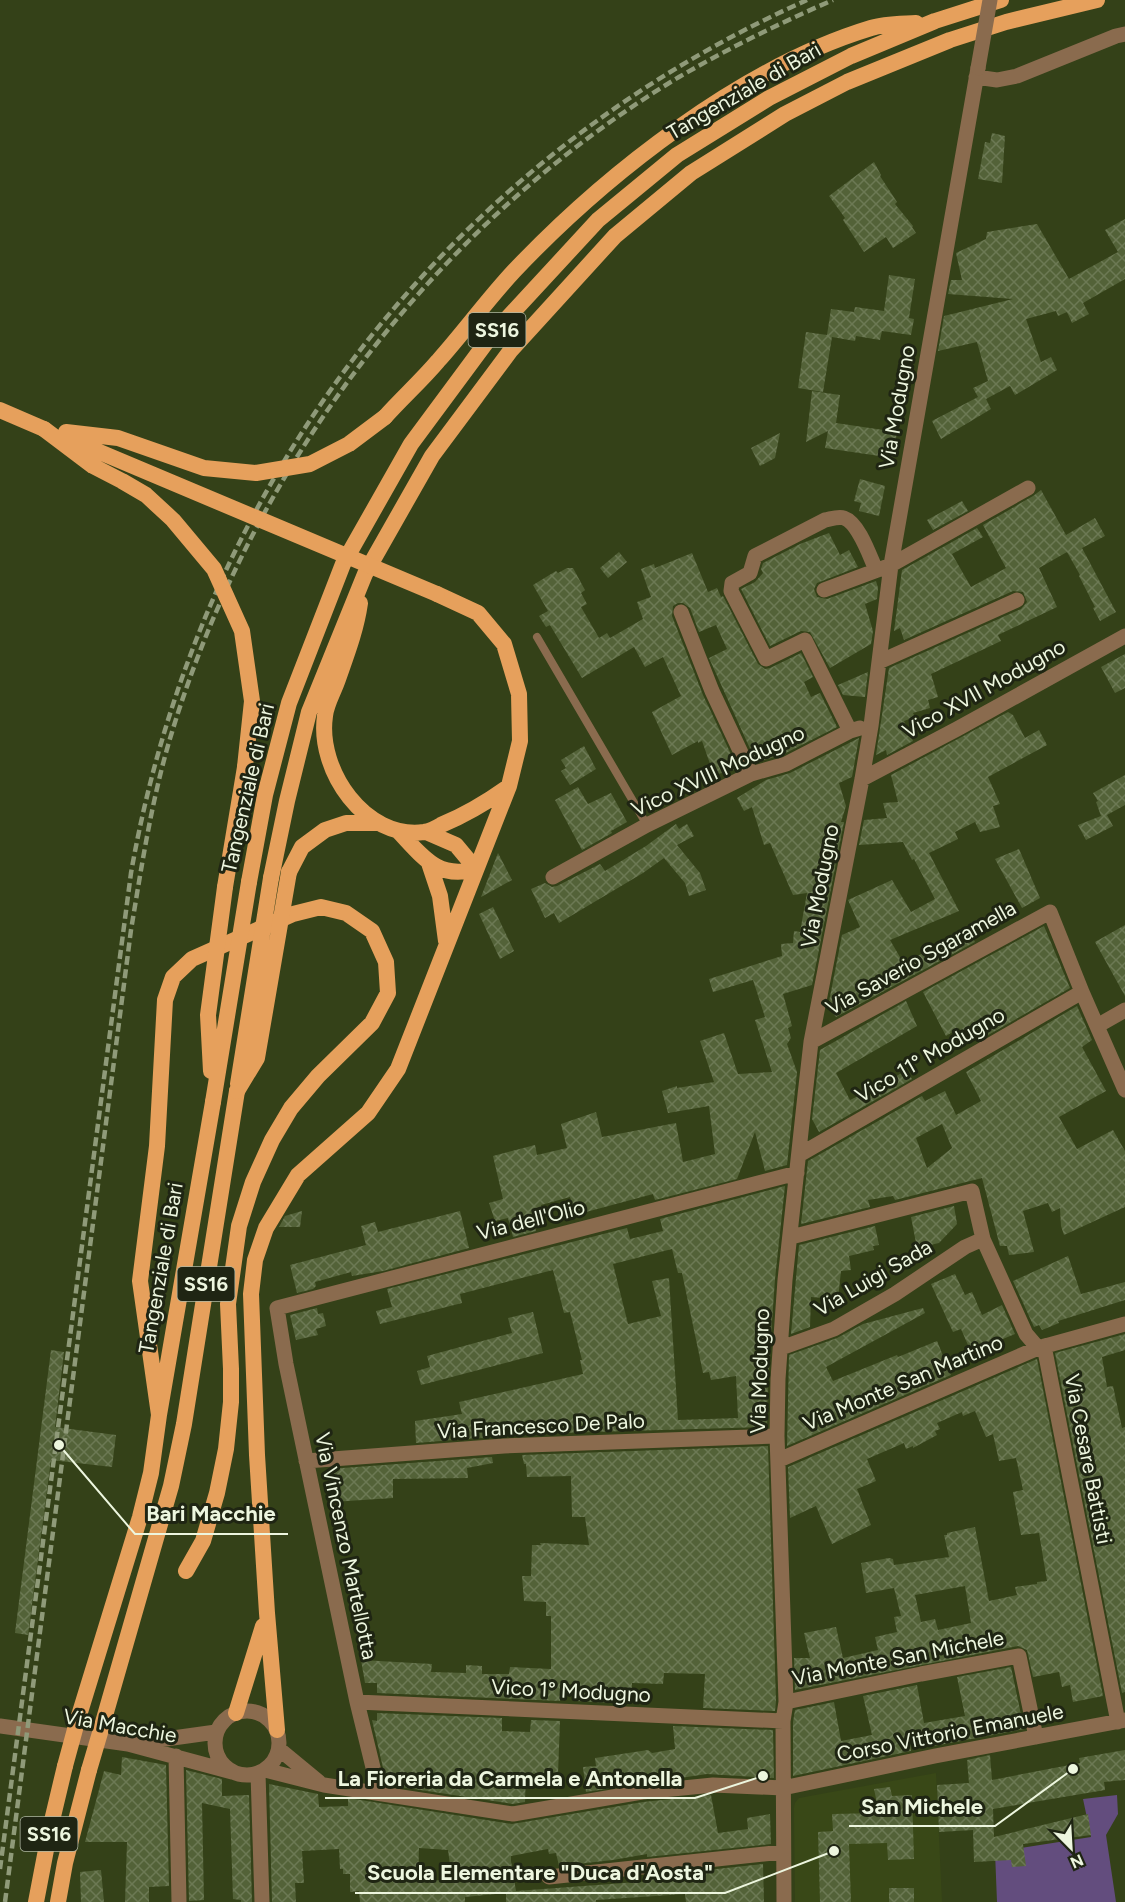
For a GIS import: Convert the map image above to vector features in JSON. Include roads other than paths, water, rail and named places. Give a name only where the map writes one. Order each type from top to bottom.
[{"type":"highway","name":"Tangenziale di Bari","points":[[36,1902],[50,1829],[77,1722],[151,1473],[159,1414],[265,795],[289,703],[344,564],[411,444],[491,336],[598,220],[677,155],[769,98],[851,56],[935,21],[1001,0]]},
{"type":"highway","name":"Tangenziale di Bari","points":[[58,1902],[70,1841],[153,1552],[184,1424],[271,878],[286,801],[309,712],[365,574],[432,456],[511,350],[615,236],[691,173],[785,114],[847,82],[910,55],[1006,22],[1097,0]]},
{"type":"highway","points":[[44,429],[118,438],[204,468],[256,473],[310,464],[349,444],[385,417],[438,363],[514,272],[582,204],[640,156],[753,81],[813,50],[873,27],[935,21]]},
{"type":"highway","points":[[0,410],[478,613],[504,644],[519,694],[520,741],[509,786],[398,1069],[368,1113],[298,1175],[266,1228],[255,1260],[251,1294],[257,1455],[277,1731]]},
{"type":"highway","points":[[44,429],[93,466],[146,495],[173,520],[214,568],[242,631],[252,701],[245,767],[225,887],[208,1015],[213,1102]]},
{"type":"highway","points":[[365,574],[356,628],[325,716],[325,746],[334,776],[356,804],[379,823],[399,832],[429,863],[446,871],[460,874],[476,869]]},
{"type":"highway","points":[[426,832],[465,815],[509,786]]},
{"type":"highway","points":[[237,1091],[257,1058],[289,873],[302,847],[325,830],[346,823],[379,823]]},
{"type":"highway","points":[[399,832],[426,832],[456,845],[476,869]]},
{"type":"highway","points":[[429,863],[440,896],[447,945]]},
{"type":"highway","points":[[159,1414],[140,1281],[158,1146],[165,1000],[173,977],[192,959],[293,914],[321,908],[346,913],[372,931],[386,962],[388,993],[372,1023],[318,1076],[291,1108],[272,1140],[253,1182],[239,1227],[228,1304],[231,1402],[226,1449],[203,1541],[186,1571]]},
{"type":"highway","points":[[236,1713],[267,1613]]},
{"type":"street","name":"Via Modugno","points":[[784,1902],[783,1722],[786,1702],[777,1436],[778,1379],[785,1280],[811,1042],[871,726],[879,662],[883,568],[990,0]]},
{"type":"street","points":[[977,72],[997,80],[1017,76],[1125,34]]},
{"type":"street","points":[[824,590],[883,568],[1028,488]]},
{"type":"street","points":[[850,731],[805,640],[766,659],[731,591],[732,583],[750,573],[755,556],[825,520],[837,518],[844,518],[854,525],[883,568]]},
{"type":"street","points":[[879,662],[1017,600]]},
{"type":"street","points":[[681,612],[712,691],[751,774]]},
{"type":"street","name":"Vico XVII Modugno","points":[[862,779],[1125,636]]},
{"type":"street","name":"Vico XVIII Modugno","points":[[554,877],[647,825],[751,774],[786,764],[850,731],[871,726]]},
{"type":"street","name":"Via Saverio Sgaramella","points":[[811,1042],[1050,912],[1082,992]]},
{"type":"street","points":[[1082,992],[1125,1090]]},
{"type":"street","name":"Vico 11° Modugno","points":[[799,1155],[1082,992]]},
{"type":"street","points":[[1097,1026],[1125,1010]]},
{"type":"street","name":"Via dell'Olio","points":[[276,1308],[797,1173]]},
{"type":"street","name":"Via Cesare Battisti","points":[[791,1237],[972,1191],[983,1239],[1026,1334],[1041,1347],[1121,1721]]},
{"type":"street","name":"Via Luigi Sada","points":[[781,1348],[834,1329],[895,1294],[965,1247],[983,1239]]},
{"type":"street","name":"Via Vincenzo Martellotta","points":[[276,1308],[357,1702],[379,1792]]},
{"type":"street","name":"Via Monte San Martino","points":[[779,1460],[1041,1347],[1125,1324]]},
{"type":"street","name":"Via Francesco De Palo","points":[[306,1461],[504,1446],[777,1436]]},
{"type":"street","name":"Via Monte San Michele","points":[[786,1702],[1019,1656],[1036,1737]]},
{"type":"street","name":"Vico 1° Modugno","points":[[357,1702],[783,1722]]},
{"type":"street","points":[[262,1902],[261,1772],[276,1757],[279,1749],[277,1731],[272,1722],[255,1712],[236,1713],[221,1723],[216,1732],[215,1751],[224,1766],[240,1775],[261,1772],[324,1785],[513,1814],[642,1792],[713,1785],[783,1788]]},
{"type":"street","name":"Corso Vittorio Emanuele","points":[[783,1788],[935,1756],[1121,1721]]},
{"type":"street","name":"Via Macchie","points":[[0,1726],[128,1744],[232,1772]]},
{"type":"street","points":[[128,1744],[216,1732]]},
{"type":"street","points":[[279,1749],[324,1785]]},
{"type":"street","points":[[176,1756],[179,1902]]},
{"type":"street","points":[[549,1877],[783,1852]]},
{"type":"lane","points":[[537,637],[647,825]]},
{"type":"railway","points":[[0,1869],[131,873],[165,731],[215,596],[280,469],[359,351],[452,245],[559,150],[677,68],[807,0]]},
{"type":"railway","points":[[5,1902],[131,930],[148,831],[165,756],[207,633],[252,537],[305,445],[366,358],[434,277],[509,203],[591,136],[698,66],[755,36],[833,0]]},
{"type":"place","name":"Bari Macchie","points":[[59,1445]]},
{"type":"place","name":"San Michele","points":[[1073,1769]]},
{"type":"place","name":"La Fioreria da Carmela e Antonella","points":[[763,1776]]},
{"type":"place","name":"Scuola Elementare \"Duca d'Aosta\"","points":[[834,1851]]}]
